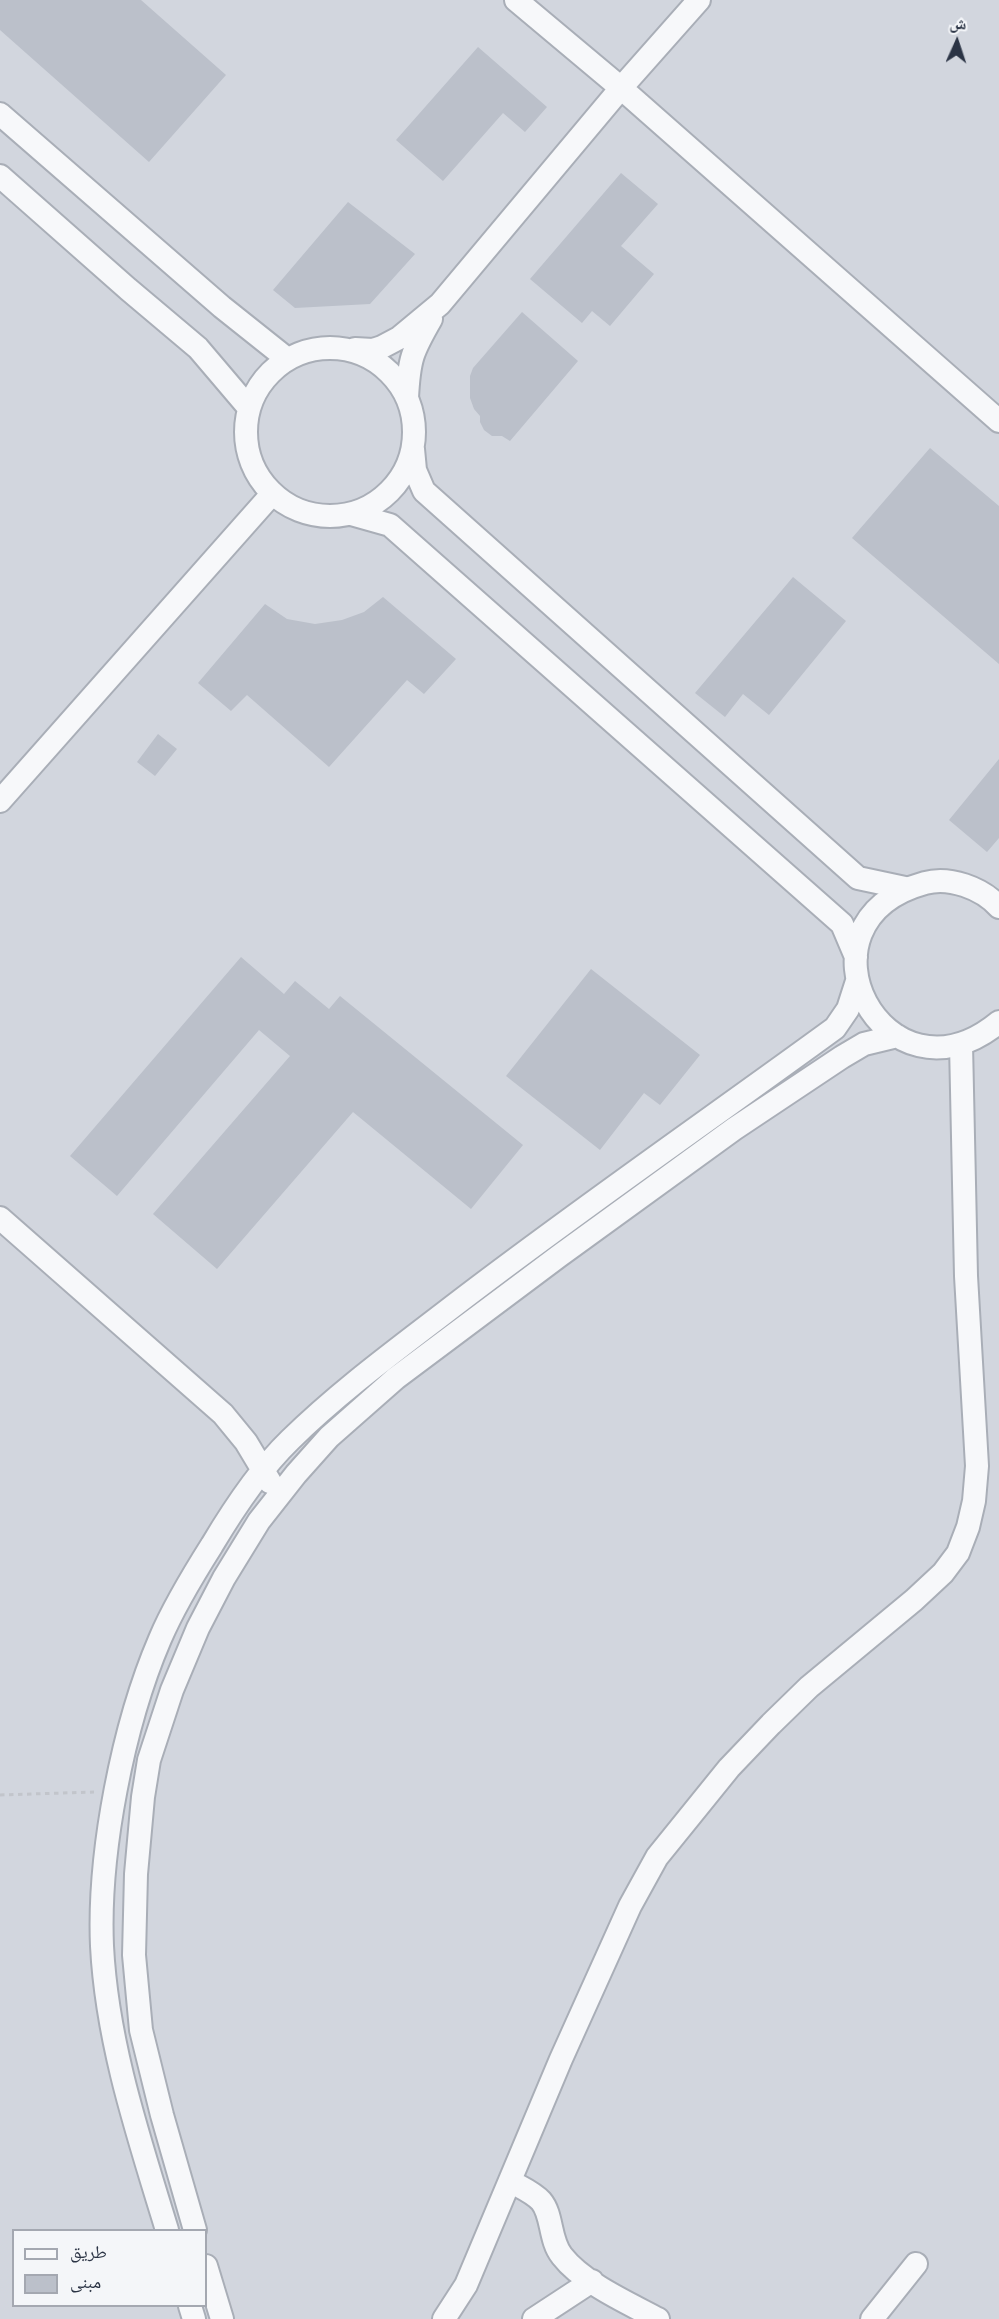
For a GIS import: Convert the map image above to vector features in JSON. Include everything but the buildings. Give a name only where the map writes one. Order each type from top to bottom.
[{"type":"street","points":[[516,0],[621,88],[999,421]]},
{"type":"street","points":[[412,449],[405,470],[391,490],[369,507],[351,514],[325,516],[290,507],[272,494],[257,475],[246,442],[249,408],[253,395],[270,371],[286,358],[324,348],[373,350],[382,347],[399,338],[440,304],[621,88],[699,0]]},
{"type":"street","points":[[0,114],[222,307],[286,358]]},
{"type":"street","points":[[0,176],[198,348],[249,408]]},
{"type":"street","points":[[407,398],[409,366],[414,350],[440,304]]},
{"type":"street","points":[[349,350],[374,360],[396,379],[407,398],[414,423],[412,449],[415,470],[424,491],[858,878],[905,888]]},
{"type":"street","points":[[0,801],[272,494]]},
{"type":"street","points":[[351,514],[390,525],[842,924],[856,957]]},
{"type":"street","points":[[999,907],[989,890],[955,883],[930,882],[905,888],[887,899],[872,914],[861,932],[856,957],[857,981],[865,1003],[879,1022],[897,1036],[917,1045],[939,1047],[961,1044],[983,1035],[999,1022]]},
{"type":"street","points":[[167,2229],[131,2111],[110,2013],[102,1946],[105,1868],[116,1794],[138,1702],[160,1638],[189,1582],[242,1497],[289,1441],[340,1394],[511,1262],[835,1028],[848,1009],[857,981]]},
{"type":"street","points":[[195,2229],[141,2030],[134,1955],[136,1874],[149,1760],[172,1690],[198,1628],[224,1578],[259,1521],[277,1497],[329,1437],[396,1378],[734,1129],[864,1044],[897,1036]]},
{"type":"street","points":[[444,2319],[466,2285],[603,1966],[657,1857],[729,1768],[771,1724],[809,1688],[914,1600],[943,1573],[958,1553],[968,1527],[974,1501],[977,1466],[966,1276],[961,1044]]},
{"type":"street","points":[[0,1218],[223,1414],[246,1442],[264,1470],[277,1497]]},
{"type":"street","points":[[510,2181],[543,2203],[554,2244],[572,2267],[658,2319]]},
{"type":"street","points":[[872,2319],[916,2264]]},
{"type":"street","points":[[207,2269],[222,2319]]},
{"type":"street","points":[[534,2319],[592,2281]]},
{"type":"path","points":[[0,1795],[82,1791],[116,1794]]},
{"type":"shaded area","points":[[0,0],[999,0],[999,2319],[0,2319]]}]
